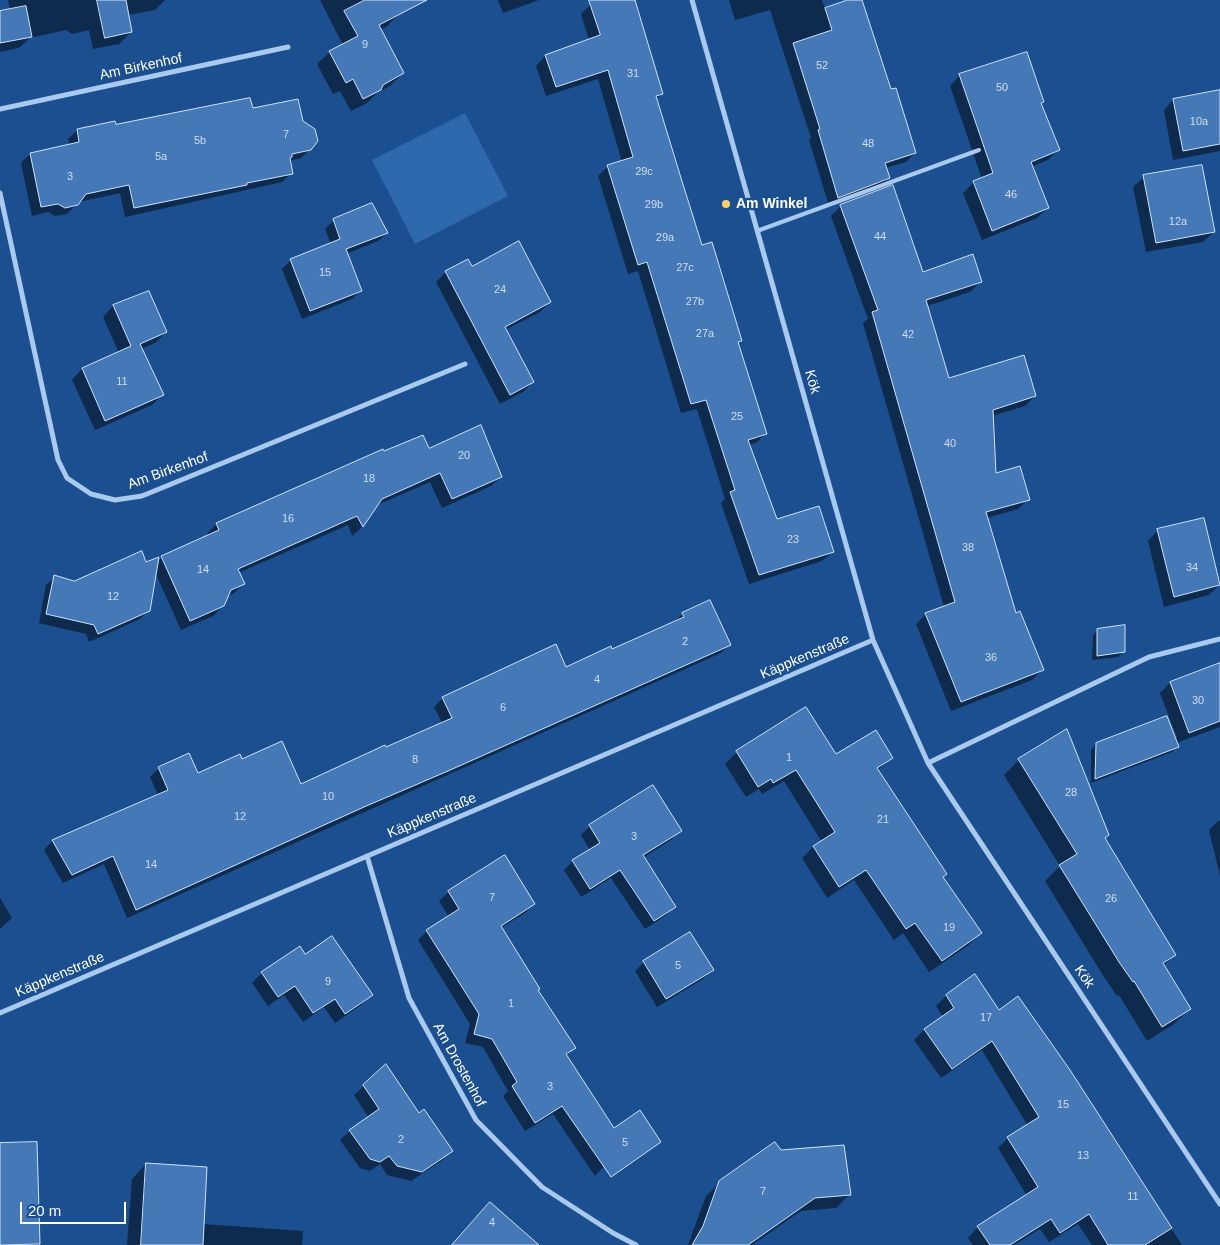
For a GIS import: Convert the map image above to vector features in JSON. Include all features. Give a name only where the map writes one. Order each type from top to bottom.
[{"type":"street","name":"Kök","points":[[692,0],[873,640],[928,763],[1220,1204]]},
{"type":"street","name":"Am Birkenhof","points":[[0,110],[288,47]]},
{"type":"street","name":"Am Birkenhof","points":[[0,193],[58,460],[67,478],[91,494],[115,500],[142,496],[465,364]]},
{"type":"street","points":[[928,763],[1149,657],[1220,639]]},
{"type":"street","name":"Käppkenstraße","points":[[0,1013],[873,640]]},
{"type":"street","name":"Am Drostenhof","points":[[367,856],[410,998],[476,1120],[542,1187],[613,1233],[636,1245]]},
{"type":"lane","points":[[757,231],[979,150]]},
{"type":"shaded area","points":[[465,113],[508,196],[415,244],[372,160]]},
{"type":"building","points":[[97,0],[126,0],[132,32],[105,38]]},
{"type":"building","points":[[365,0],[427,0],[379,25],[404,73],[383,85],[381,90],[363,99],[353,79],[346,83],[329,51],[358,36],[344,11]]},
{"type":"building","points":[[589,0],[635,0],[663,94],[656,96],[702,245],[712,242],[742,341],[738,342],[767,434],[748,440],[777,519],[819,506],[834,552],[759,575],[730,492],[735,490],[706,400],[691,404],[647,262],[638,265],[607,165],[633,157],[608,70],[556,87],[545,55],[600,35]]},
{"type":"building","points":[[848,0],[862,0],[891,89],[896,88],[916,153],[885,163],[890,178],[838,198],[818,130],[820,129],[793,43],[832,30],[825,8]]},
{"type":"building","points":[[26,6],[32,37],[0,43],[0,11]]},
{"type":"building","points":[[1027,52],[1044,102],[1041,103],[1060,150],[1031,162],[1049,208],[992,231],[973,181],[993,173],[959,74]]},
{"type":"building","points":[[1220,90],[1220,144],[1183,151],[1173,99]]},
{"type":"building","points":[[250,98],[253,108],[298,99],[303,121],[315,129],[318,141],[311,150],[292,154],[290,158],[293,174],[134,208],[129,185],[86,194],[78,205],[65,208],[58,204],[41,207],[30,153],[79,142],[77,129],[115,121],[116,124]]},
{"type":"building","points":[[1202,165],[1215,232],[1156,243],[1143,175]]},
{"type":"building","points":[[893,185],[923,272],[973,254],[982,282],[926,300],[949,378],[1024,355],[1036,396],[993,410],[996,473],[1020,466],[1030,500],[986,512],[1016,613],[1020,611],[1044,670],[961,702],[925,613],[955,602],[872,312],[878,310],[840,205]]},
{"type":"building","points":[[372,203],[388,233],[346,249],[362,291],[310,311],[290,259],[340,239],[333,219]]},
{"type":"building","points":[[519,241],[551,302],[505,327],[534,382],[510,395],[445,271],[468,259],[472,266]]},
{"type":"building","points":[[149,291],[167,332],[140,344],[164,395],[105,421],[82,368],[131,346],[113,305]]},
{"type":"building","points":[[481,425],[502,477],[452,499],[440,473],[382,499],[363,527],[357,516],[238,569],[245,584],[231,590],[224,606],[190,621],[161,556],[219,530],[216,523],[383,449],[384,451],[423,435],[429,448]]},
{"type":"building","points":[[1204,518],[1220,585],[1174,597],[1157,529]]},
{"type":"building","points":[[142,551],[146,562],[159,557],[150,611],[98,634],[94,625],[46,614],[54,575],[74,581]]},
{"type":"building","points":[[710,600],[731,645],[136,910],[113,856],[72,875],[52,840],[168,790],[158,767],[189,753],[198,773],[240,754],[242,759],[282,741],[301,784],[385,745],[386,747],[452,718],[442,697],[556,644],[566,667],[611,646],[612,649],[684,617],[682,613]]},
{"type":"building","points":[[1125,625],[1125,652],[1097,656],[1097,629]]},
{"type":"building","points":[[1220,663],[1220,721],[1189,733],[1170,682]]},
{"type":"building","points":[[806,707],[836,754],[876,730],[893,758],[877,768],[947,874],[943,877],[982,933],[942,961],[915,923],[906,929],[866,870],[839,887],[813,846],[835,832],[796,770],[773,783],[771,779],[758,787],[736,751]]},
{"type":"building","points":[[1167,716],[1179,747],[1095,779],[1096,743]]},
{"type":"building","points":[[1067,729],[1109,835],[1105,838],[1176,955],[1163,963],[1191,1009],[1162,1027],[1059,865],[1077,854],[1018,759]]},
{"type":"building","points":[[653,785],[682,831],[643,855],[676,907],[654,921],[620,870],[590,889],[572,860],[600,843],[589,825]]},
{"type":"building","points":[[505,855],[535,904],[501,926],[540,989],[538,990],[576,1048],[566,1054],[614,1128],[640,1110],[661,1142],[611,1177],[562,1106],[535,1123],[512,1086],[517,1082],[492,1039],[474,1034],[479,1014],[426,930],[459,909],[448,891]]},
{"type":"building","points":[[690,932],[714,970],[666,999],[643,961]]},
{"type":"building","points":[[332,936],[373,995],[345,1014],[335,999],[313,1013],[295,986],[278,997],[261,972],[300,946],[305,954]]},
{"type":"building","points":[[975,974],[999,1010],[1018,996],[1070,1070],[1172,1228],[1145,1245],[1108,1245],[1089,1214],[1060,1233],[1051,1219],[1010,1245],[990,1245],[977,1226],[1038,1187],[1007,1137],[1039,1117],[992,1041],[952,1069],[924,1029],[954,1008],[946,995]]},
{"type":"building","points":[[386,1064],[419,1113],[424,1109],[453,1151],[422,1172],[397,1166],[389,1156],[380,1162],[370,1159],[349,1130],[379,1109],[363,1085]]},
{"type":"building","points":[[37,1142],[40,1244],[0,1245],[0,1143]]},
{"type":"building","points":[[775,1142],[781,1150],[844,1145],[851,1195],[815,1198],[748,1245],[692,1245],[703,1226],[719,1181]]},
{"type":"building","points":[[146,1163],[207,1167],[203,1245],[141,1245]]},
{"type":"building","points":[[490,1202],[539,1245],[452,1245]]},
{"type":"place","name":"Am Winkel","points":[[726,204]]}]
